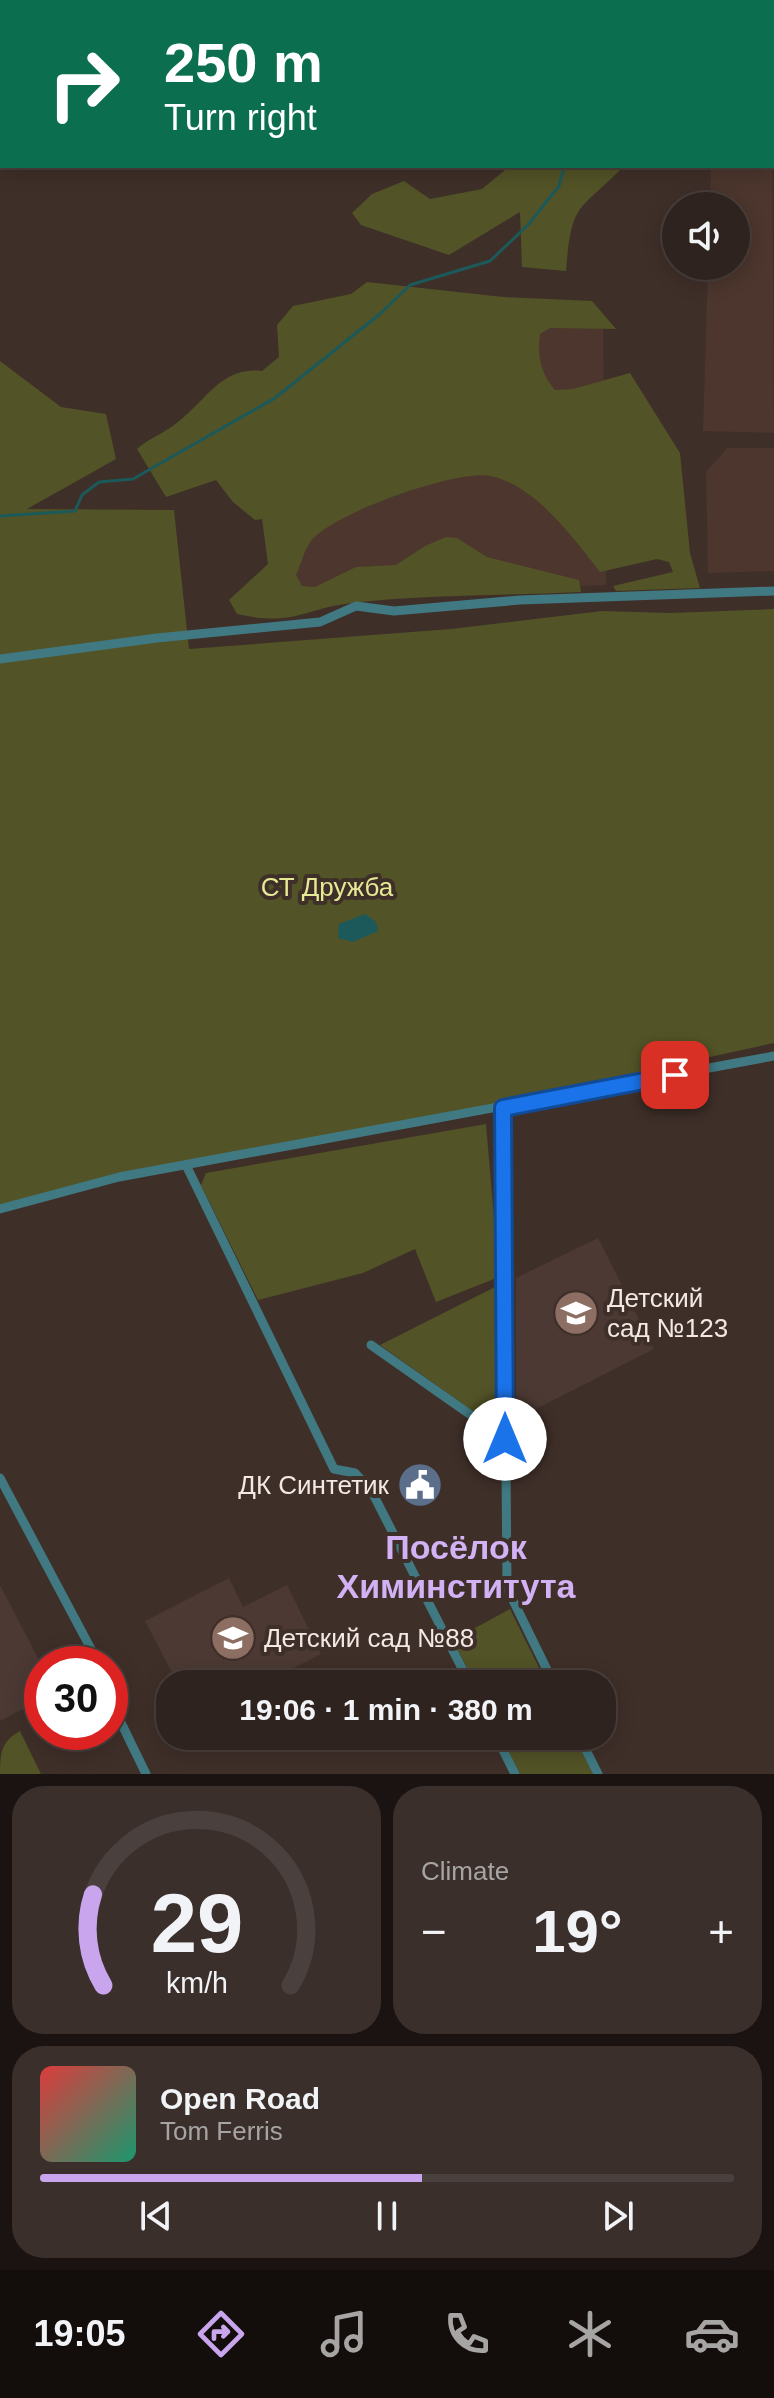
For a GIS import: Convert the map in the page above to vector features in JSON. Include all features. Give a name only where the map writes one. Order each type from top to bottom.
[{"type":"street","points":[[0,659],[157,638],[320,622],[356,606],[394,611],[520,600],[774,591]]},
{"type":"street","points":[[0,1209],[119,1177],[774,1056]]},
{"type":"street","points":[[503,1108],[507,1588],[547,1670]]},
{"type":"street","points":[[186,1165],[334,1469],[355,1473],[371,1490],[463,1670]]},
{"type":"street","points":[[371,1345],[505,1439]]},
{"type":"street","points":[[0,1478],[89,1646]]},
{"type":"street","points":[[128,1737],[146,1774]]},
{"type":"street","points":[[503,1750],[515,1774]]},
{"type":"street","points":[[586,1750],[598,1774]]},
{"type":"shaded area","points":[[711,168],[772,168],[774,433],[703,431],[708,280],[750,280],[750,192],[710,192]]},
{"type":"shaded area","points":[[400,315],[603,321],[606,585],[280,600]]},
{"type":"shaded area","points":[[727,448],[774,448],[774,571],[708,573],[706,472]]},
{"type":"shaded area","name":"Детский сад №123","points":[[598,1238],[654,1349],[516,1419],[516,1278]]},
{"type":"shaded area","name":"Детский сад №88","points":[[229,1578],[243,1607],[287,1585],[321,1654],[290,1670],[171,1670],[145,1621]]},
{"type":"shaded area","points":[[0,1585],[32,1646],[24,1646],[24,1708],[0,1721]]},
{"type":"green space","points":[[508,168],[622,168],[587,201],[575,219],[566,271],[522,267],[520,212],[449,255],[361,225],[352,213],[372,194],[404,181],[430,199],[482,189]]},
{"type":"green space","points":[[367,282],[503,297],[592,301],[616,329],[550,328],[540,334],[543,371],[555,390],[573,389],[630,373],[680,453],[690,553],[700,588],[616,591],[613,586],[673,572],[669,562],[657,559],[600,572],[553,515],[538,502],[508,482],[491,476],[474,476],[396,495],[324,530],[311,541],[296,575],[302,586],[315,587],[356,567],[396,565],[425,546],[446,537],[457,538],[487,557],[579,580],[581,592],[380,600],[272,619],[237,614],[229,600],[268,564],[262,519],[255,520],[233,502],[216,480],[166,497],[137,449],[174,425],[224,380],[247,371],[262,371],[279,357],[277,325],[293,306],[351,294]]},
{"type":"green space","name":"СТ Дружба","points":[[0,361],[61,407],[106,414],[116,459],[27,509],[174,510],[189,649],[451,629],[602,611],[670,613],[774,609],[774,1043],[337,1138],[125,1175],[0,1206]]},
{"type":"green space","points":[[486,1124],[499,1277],[436,1302],[415,1249],[363,1273],[258,1300],[201,1185],[206,1173]]},
{"type":"green space","points":[[497,1286],[498,1429],[380,1345]]},
{"type":"green space","points":[[510,1609],[540,1670],[468,1670],[453,1640]]},
{"type":"green space","points":[[20,1731],[24,1750],[29,1750],[41,1774],[0,1774],[0,1760],[9,1739]]},
{"type":"green space","points":[[508,1750],[581,1750],[593,1774],[520,1774]]},
{"type":"water","points":[[365,914],[376,922],[378,931],[353,942],[338,938],[339,924]]},
{"type":"waterway","points":[[0,516],[75,511],[82,495],[99,482],[133,479],[275,398],[381,313],[410,285],[490,261],[528,225],[559,186],[564,168]]},
{"type":"place","name":"Детский сад №123","points":[[576,1313]]},
{"type":"place","name":"ДК Синтетик","points":[[420,1485]]},
{"type":"place","name":"Детский сад №88","points":[[233,1638]]},
{"type":"district","name":"Посёлок Химинститута","points":[[456,1566]]},
{"type":"route","points":[[505,1439],[503,1108],[675,1075]]}]
